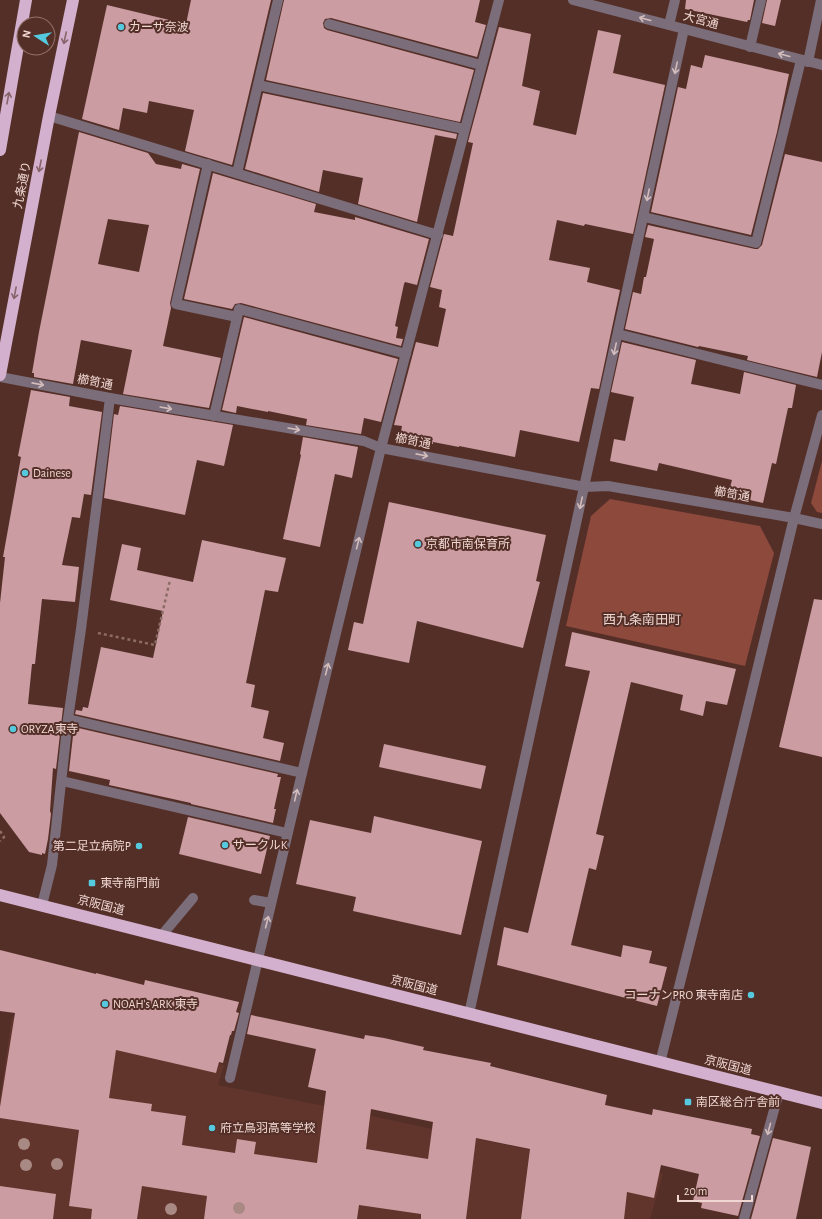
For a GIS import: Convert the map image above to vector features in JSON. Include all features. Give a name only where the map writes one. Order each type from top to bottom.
[{"type":"highway","points":[[0,150],[26,0]]},
{"type":"highway","name":"九条通り","points":[[0,376],[49,116],[73,0]]},
{"type":"highway","name":"京阪国道","points":[[0,895],[822,1103]]},
{"type":"street","points":[[237,173],[278,0]]},
{"type":"street","points":[[230,1078],[287,834],[381,448],[438,235],[498,0]]},
{"type":"street","name":"大宮通","points":[[573,0],[602,4],[669,25],[822,65]]},
{"type":"street","points":[[669,25],[675,0]]},
{"type":"street","points":[[750,46],[761,0]]},
{"type":"street","points":[[644,217],[756,243],[821,0]]},
{"type":"street","points":[[329,24],[481,65]]},
{"type":"street","points":[[469,1014],[684,29]]},
{"type":"street","points":[[258,85],[464,129]]},
{"type":"street","points":[[49,116],[438,235]]},
{"type":"street","points":[[208,164],[176,304],[237,317]]},
{"type":"street","points":[[214,416],[239,309],[406,354]]},
{"type":"street","points":[[618,334],[822,385]]},
{"type":"street","name":"櫛笥通","points":[[0,376],[110,398],[364,441],[381,448],[585,487],[608,486],[822,524]]},
{"type":"street","points":[[42,905],[52,865],[68,719],[81,629],[110,398]]},
{"type":"street","points":[[660,1063],[722,816],[794,518],[822,415]]},
{"type":"street","points":[[68,719],[302,773]]},
{"type":"street","points":[[62,781],[287,834]]},
{"type":"street","points":[[162,935],[193,898]]},
{"type":"street","points":[[254,900],[271,904]]},
{"type":"street","points":[[744,1219],[779,1092]]},
{"type":"path","points":[[81,629],[155,645],[170,580]]},
{"type":"path","points":[[0,831],[4,837],[0,841]]},
{"type":"shaded area","points":[[822,461],[822,513],[817,512],[811,503]]},
{"type":"shaded area","points":[[610,499],[760,526],[774,553],[745,666],[566,626],[591,516]]},
{"type":"shaded area","name":"府立鳥羽高等学校","points":[[12,1017],[224,1065],[218,1085],[330,1107],[604,1166],[629,1167],[663,1174],[650,1219],[0,1219],[0,1099]]},
{"type":"building","points":[[191,0],[271,0],[232,165],[185,151],[194,110],[149,101],[147,113],[123,108],[119,130],[82,119],[107,5],[186,24]]},
{"type":"building","points":[[284,0],[480,0],[475,22],[486,25],[477,57],[331,18],[325,19],[323,23],[324,28],[327,30],[474,70],[460,122],[266,80]]},
{"type":"building","points":[[686,0],[754,0],[750,20],[747,22],[685,9]]},
{"type":"building","points":[[767,0],[781,0],[775,26],[762,23]]},
{"type":"building","points":[[499,27],[531,34],[522,86],[540,91],[533,125],[576,135],[598,30],[621,35],[613,73],[665,85],[633,234],[557,220],[549,260],[590,268],[587,282],[620,290],[599,389],[591,388],[579,442],[520,430],[515,457],[459,446],[433,442],[433,444],[400,437],[402,426],[394,425],[416,342],[438,347],[446,309],[439,307],[442,290],[430,287],[444,234],[453,236],[473,143],[468,142]]},
{"type":"building","points":[[705,55],[789,74],[777,132],[751,235],[651,212],[678,87],[686,89],[691,65],[702,68]]},
{"type":"building","points":[[263,93],[457,134],[456,139],[435,135],[417,222],[358,204],[363,178],[323,170],[319,192],[245,169]]},
{"type":"building","points":[[79,132],[148,153],[156,164],[181,169],[182,164],[200,169],[170,303],[171,308],[163,346],[221,358],[209,408],[123,394],[132,350],[81,340],[73,384],[34,377],[34,373],[32,373]],"holes":[[[108,219],[149,225],[139,272],[98,264]]]},
{"type":"building","points":[[785,154],[822,162],[822,352],[817,377],[747,360],[748,356],[698,347],[625,329],[633,292],[641,294],[644,277],[646,277],[654,239],[645,237],[648,225],[758,249],[762,245]]},
{"type":"building","points":[[213,173],[316,204],[314,212],[355,220],[355,217],[429,239],[417,285],[405,282],[404,284],[395,326],[398,327],[396,338],[403,339],[401,346],[241,303],[235,304],[232,309],[184,299]]},
{"type":"building","points":[[244,317],[398,359],[381,422],[364,418],[361,434],[306,425],[307,419],[268,411],[237,406],[236,413],[222,410]]},
{"type":"building","points":[[622,342],[696,360],[691,384],[740,394],[744,372],[796,385],[792,408],[788,408],[776,464],[772,463],[763,503],[728,495],[732,480],[659,463],[657,471],[610,461],[614,439],[625,441],[634,397],[611,392]]},
{"type":"building","points":[[31,390],[70,397],[69,406],[102,412],[91,495],[84,494],[80,518],[72,517],[62,565],[79,567],[75,602],[42,599],[35,664],[32,664],[28,704],[63,708],[56,769],[53,768],[51,814],[48,839],[45,854],[42,853],[42,855],[29,852],[0,813],[0,603],[5,557],[3,557],[21,457],[18,456]]},
{"type":"building","points":[[120,406],[233,425],[224,466],[197,460],[185,515],[104,498],[114,414],[118,415]]},
{"type":"building","points":[[303,437],[358,447],[352,478],[335,474],[320,547],[283,539],[301,455]]},
{"type":"building","points":[[389,502],[546,535],[536,581],[540,582],[523,648],[417,621],[409,663],[348,650],[354,622],[363,624]]},
{"type":"building","points":[[202,540],[286,558],[278,592],[265,590],[246,683],[255,685],[251,707],[269,711],[263,738],[284,743],[280,761],[75,714],[76,710],[82,711],[83,707],[88,708],[101,647],[153,658],[163,611],[110,600],[122,544],[141,548],[137,570],[193,582]]},
{"type":"building","points":[[814,599],[822,600],[822,757],[779,747]]},
{"type":"building","points":[[572,632],[736,669],[727,705],[706,701],[703,716],[680,710],[683,695],[631,682],[596,834],[604,836],[596,870],[589,868],[571,945],[621,957],[623,945],[652,951],[649,963],[667,967],[657,1006],[497,965],[504,927],[528,933],[590,671],[565,666]]},
{"type":"building","points":[[74,727],[278,774],[277,777],[281,777],[274,809],[276,809],[273,823],[109,785],[110,780],[69,771]]},
{"type":"building","points":[[384,744],[486,766],[481,789],[379,767]]},
{"type":"building","points":[[374,816],[482,841],[461,935],[353,911],[356,897],[296,884],[310,820],[371,833]]},
{"type":"building","name":"サークルK","points":[[188,817],[270,836],[261,874],[179,854]]},
{"type":"building","points":[[0,950],[144,985],[145,980],[239,1002],[236,1012],[239,1013],[234,1031],[232,1031],[230,1035],[223,1063],[219,1062],[216,1073],[116,1050],[109,1098],[152,1104],[151,1111],[186,1116],[182,1145],[235,1153],[237,1139],[256,1142],[254,1154],[317,1163],[326,1091],[308,1087],[316,1049],[247,1034],[251,1015],[364,1039],[365,1035],[424,1047],[423,1050],[491,1063],[490,1066],[607,1095],[605,1105],[652,1115],[653,1109],[752,1129],[751,1134],[760,1136],[738,1216],[701,1208],[702,1203],[693,1201],[699,1174],[661,1165],[654,1198],[627,1192],[624,1219],[521,1219],[530,1149],[476,1138],[466,1219],[421,1219],[421,1214],[359,1205],[357,1219],[204,1219],[207,1196],[142,1186],[137,1219],[91,1219],[92,1209],[69,1206],[79,1130],[0,1118],[0,1107],[15,1013],[0,1011]],"holes":[[[371,1109],[433,1122],[428,1159],[366,1149]]]},
{"type":"building","points":[[773,1138],[811,1147],[796,1219],[751,1219]]},
{"type":"building","points":[[0,1186],[56,1194],[53,1219],[0,1219]]},
{"type":"place","name":"カーサ奈波","points":[[121,27]]},
{"type":"place","name":"Dainese","points":[[25,473]]},
{"type":"place","name":"京都市南保育所","points":[[418,544]]},
{"type":"place","name":"ORYZA東寺","points":[[13,729]]},
{"type":"place","name":"サークルK","points":[[225,845]]},
{"type":"place","name":"第二足立病院P","points":[[139,846]]},
{"type":"place","name":"東寺南門前","points":[[92,883]]},
{"type":"place","name":"コーナンPRO 東寺南店","points":[[751,995]]},
{"type":"place","name":"NOAH's ARK 東寺","points":[[105,1004]]},
{"type":"place","name":"南区総合庁舎前","points":[[688,1102]]},
{"type":"place","name":"府立鳥羽高等学校","points":[[212,1128]]},
{"type":"district","name":"西九条南田町","points":[[642,619]]}]
